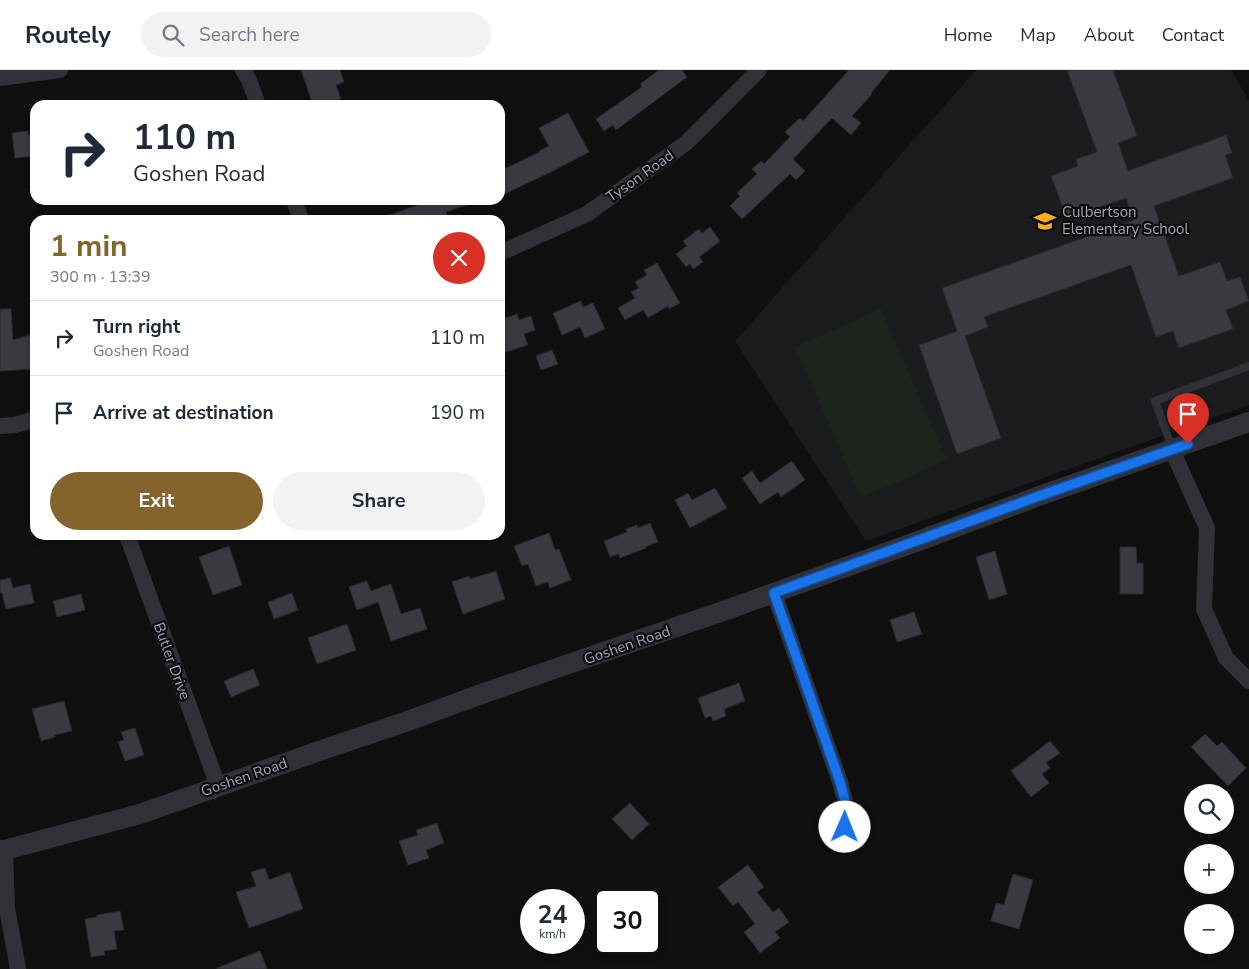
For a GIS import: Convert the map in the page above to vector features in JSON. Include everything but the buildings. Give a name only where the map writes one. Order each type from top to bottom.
[{"type":"street","points":[[0,78],[60,70]]},
{"type":"street","points":[[243,70],[256,100]]},
{"type":"street","name":"Tyson Road","points":[[505,251],[586,214],[686,143],[759,70]]},
{"type":"street","points":[[0,426],[16,425],[30,421]]},
{"type":"street","name":"Goshen Road","points":[[3,850],[140,814],[325,748],[642,640],[1249,422]]},
{"type":"street","points":[[1172,450],[1207,528],[1204,609],[1226,658],[1249,681]]},
{"type":"street","name":"Butler Drive","points":[[129,540],[218,786]]},
{"type":"street","points":[[774,593],[840,782],[848,812],[842,842]]},
{"type":"street","points":[[3,850],[7,908],[18,969]]},
{"type":"lane","points":[[1172,450],[1155,401],[1249,366]]},
{"type":"shaded area","name":"Culbertson Elementary School","points":[[976,70],[1231,70],[1249,101],[1249,405],[866,541],[735,341]]},
{"type":"shaded area","points":[[881,309],[947,460],[861,498],[795,347]]},
{"type":"place","name":"Culbertson Elementary School","points":[[1045,221]]},
{"type":"route","points":[[845,827],[848,812],[840,782],[774,593],[1039,496],[1188,444]]}]
